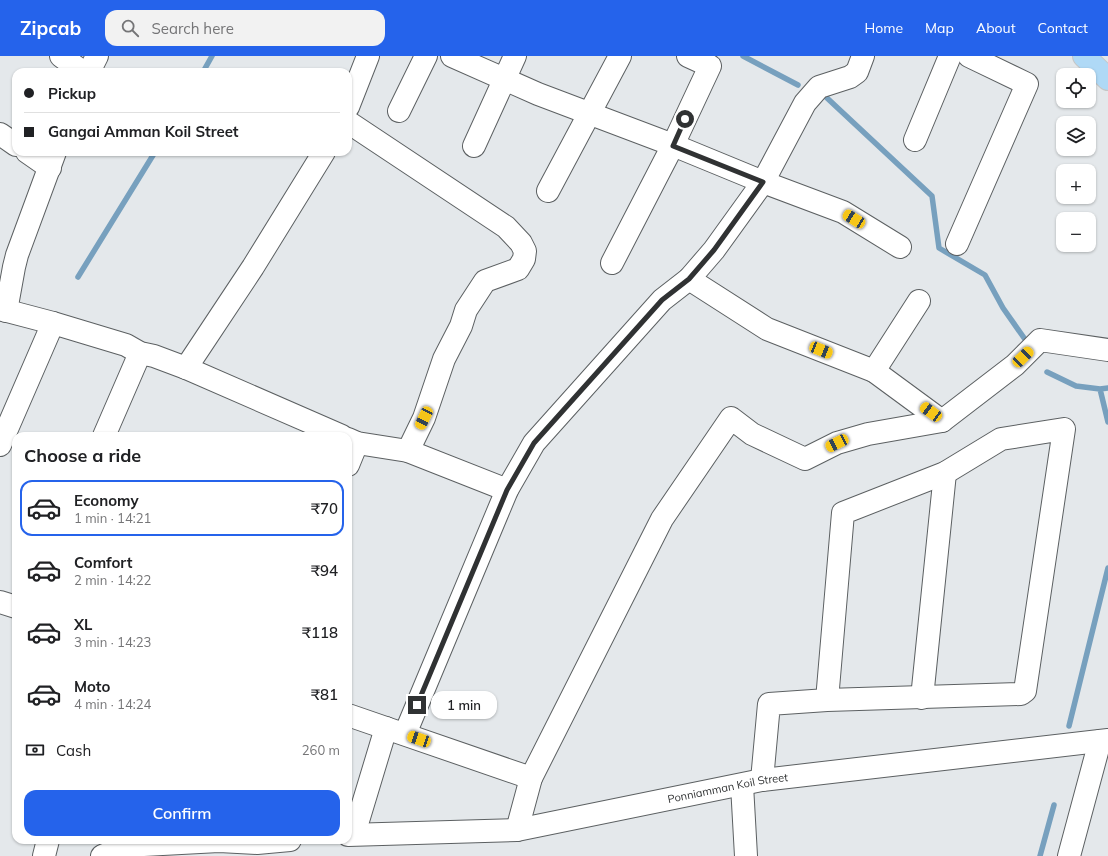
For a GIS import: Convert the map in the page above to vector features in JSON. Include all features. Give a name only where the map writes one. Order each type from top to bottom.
[{"type":"main road","points":[[1084,56],[1108,79]]},
{"type":"street","points":[[60,56],[77,68]]},
{"type":"street","points":[[91,68],[97,56]]},
{"type":"street","points":[[352,97],[368,56]]},
{"type":"street","points":[[399,111],[426,56]]},
{"type":"street","points":[[452,56],[538,94],[843,212],[900,247]]},
{"type":"street","points":[[474,146],[515,56]]},
{"type":"street","points":[[548,191],[620,56]]},
{"type":"street","points":[[612,263],[673,146],[710,66],[688,56]]},
{"type":"street","points":[[352,833],[395,731],[507,490],[534,443],[662,300],[689,279],[714,250],[763,182],[805,103],[819,87],[850,77],[857,72],[863,56]]},
{"type":"street","points":[[915,140],[950,56]]},
{"type":"street","points":[[957,244],[1027,84],[969,56]]},
{"type":"street","points":[[352,125],[506,227],[522,243],[525,251],[524,259],[518,269],[485,282],[466,310],[461,326],[444,359],[424,418],[408,451]]},
{"type":"street","points":[[0,134],[12,142]]},
{"type":"street","points":[[40,156],[53,160],[7,262],[3,310],[126,345],[140,353],[154,356],[186,368],[333,432]]},
{"type":"street","points":[[186,368],[253,267],[322,156]]},
{"type":"street","points":[[689,279],[767,329],[874,371],[942,421]]},
{"type":"street","points":[[874,371],[919,301]]},
{"type":"street","points":[[0,444],[53,323]]},
{"type":"street","points":[[517,830],[531,778],[662,519],[731,418],[752,434],[805,459],[837,443],[868,434],[942,421],[1014,365],[1040,340],[1108,350]]},
{"type":"street","points":[[106,432],[140,353]]},
{"type":"street","points":[[746,856],[752,783],[769,704],[827,700],[1021,694],[1025,690],[1064,429],[1001,439],[945,473],[843,513],[827,700]]},
{"type":"street","points":[[352,440],[408,451],[507,490]]},
{"type":"street","points":[[922,698],[945,473]]},
{"type":"street","points":[[0,602],[12,606]]},
{"type":"street","points":[[352,716],[531,778]]},
{"type":"street","points":[[1069,856],[1104,740]]},
{"type":"street","name":"Ponniamman Koil Street","points":[[352,835],[517,830],[752,783],[1104,740]]},
{"type":"street","points":[[44,856],[47,844]]},
{"type":"street","points":[[102,856],[125,846],[156,844]]},
{"type":"waterway","points":[[205,68],[212,56]]},
{"type":"waterway","points":[[743,56],[798,85]]},
{"type":"waterway","points":[[827,98],[932,196],[939,248],[985,275],[1003,308],[1029,345]]},
{"type":"waterway","points":[[78,277],[153,156]]},
{"type":"waterway","points":[[1047,372],[1076,386],[1100,389],[1108,388]]},
{"type":"waterway","points":[[1100,389],[1108,422]]},
{"type":"waterway","points":[[1069,726],[1108,568]]},
{"type":"waterway","points":[[1040,856],[1054,805]]},
{"type":"route","points":[[417,705],[507,490],[534,443],[662,300],[689,279],[714,250],[763,182],[673,146],[685,119]]}]
